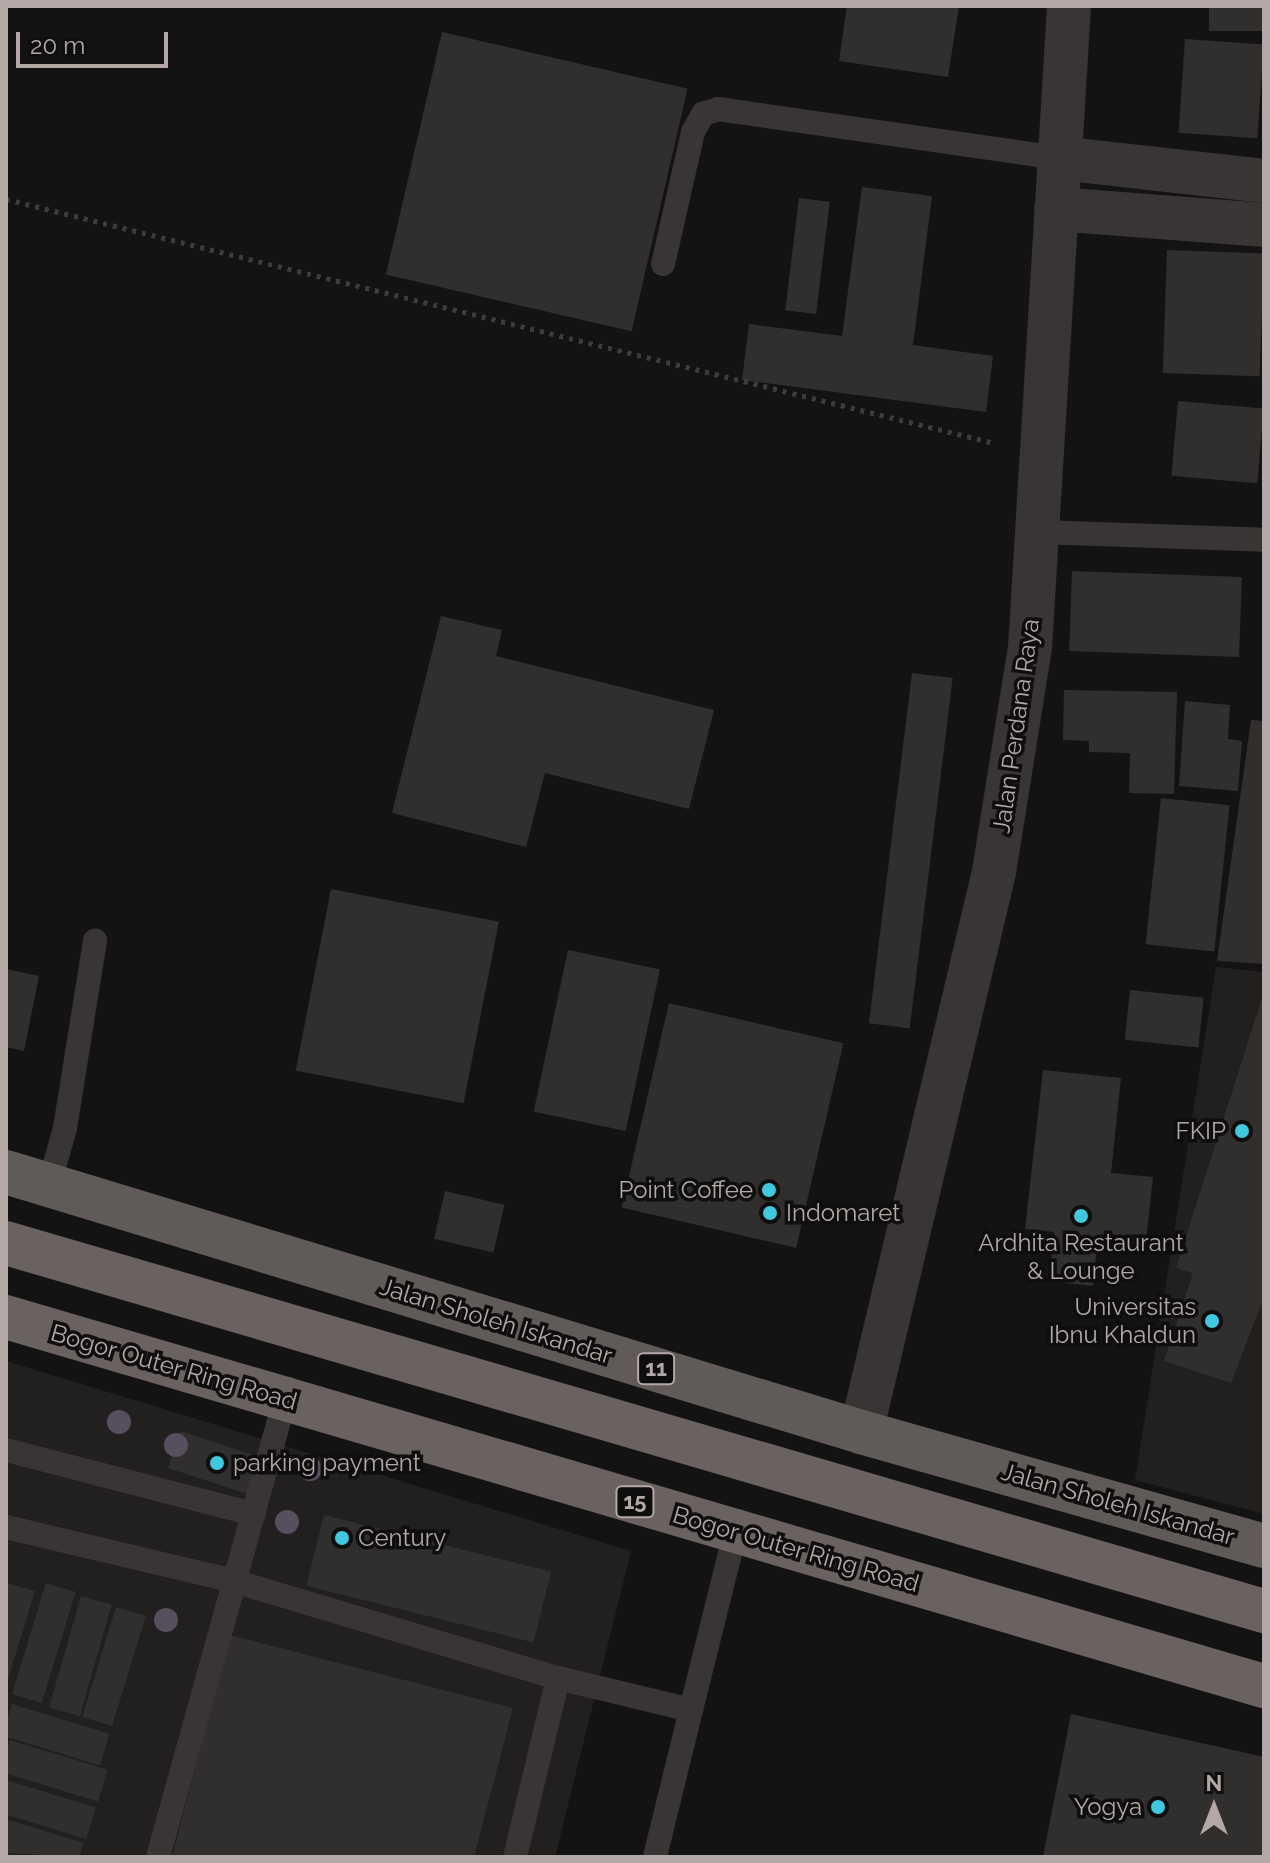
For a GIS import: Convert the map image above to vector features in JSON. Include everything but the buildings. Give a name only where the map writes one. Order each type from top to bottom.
[{"type":"highway","name":"Jalan Sholeh Iskandar","points":[[6,1172],[861,1432],[1264,1546]]},
{"type":"highway","points":[[6,1243],[1264,1611]]},
{"type":"highway","points":[[6,1301],[1264,1666]]},
{"type":"highway","name":"Bogor Outer Ring Road","points":[[6,1317],[1264,1686]]},
{"type":"street","name":"Jalan Perdana Raya","points":[[861,1432],[994,872],[1030,648],[1045,453],[1069,6]]},
{"type":"street","points":[[1059,158],[1264,181]]},
{"type":"street","points":[[1056,209],[1264,225]]},
{"type":"lane","points":[[663,264],[693,132],[703,114],[718,109],[1059,158]]},
{"type":"lane","points":[[1039,532],[1264,540]]},
{"type":"lane","points":[[49,1185],[65,1128],[95,940]]},
{"type":"lane","points":[[158,1857],[289,1385]]},
{"type":"lane","points":[[6,1450],[254,1514]]},
{"type":"lane","points":[[655,1857],[740,1515]]},
{"type":"lane","points":[[6,1527],[234,1581],[558,1678],[691,1710]]},
{"type":"lane","points":[[515,1857],[558,1678]]},
{"type":"path","points":[[6,199],[1045,453]]},
{"type":"shaded area","name":"Universitas Ibnu Khaldun","points":[[1216,967],[1264,972],[1264,1514],[1135,1480]]},
{"type":"shaded area","points":[[6,1361],[631,1551],[555,1857],[6,1857]]},
{"type":"place","name":"FKIP","points":[[1242,1131]]},
{"type":"place","name":"Point Coffee","points":[[769,1190]]},
{"type":"place","name":"Indomaret","points":[[770,1213]]},
{"type":"place","name":"Ardhita Restaurant & Lounge","points":[[1081,1216]]},
{"type":"place","name":"Universitas Ibnu Khaldun","points":[[1212,1321]]},
{"type":"place","name":"parking payment","points":[[217,1463]]},
{"type":"place","name":"Century","points":[[342,1538]]},
{"type":"place","name":"Yogya","points":[[1158,1807]]}]
